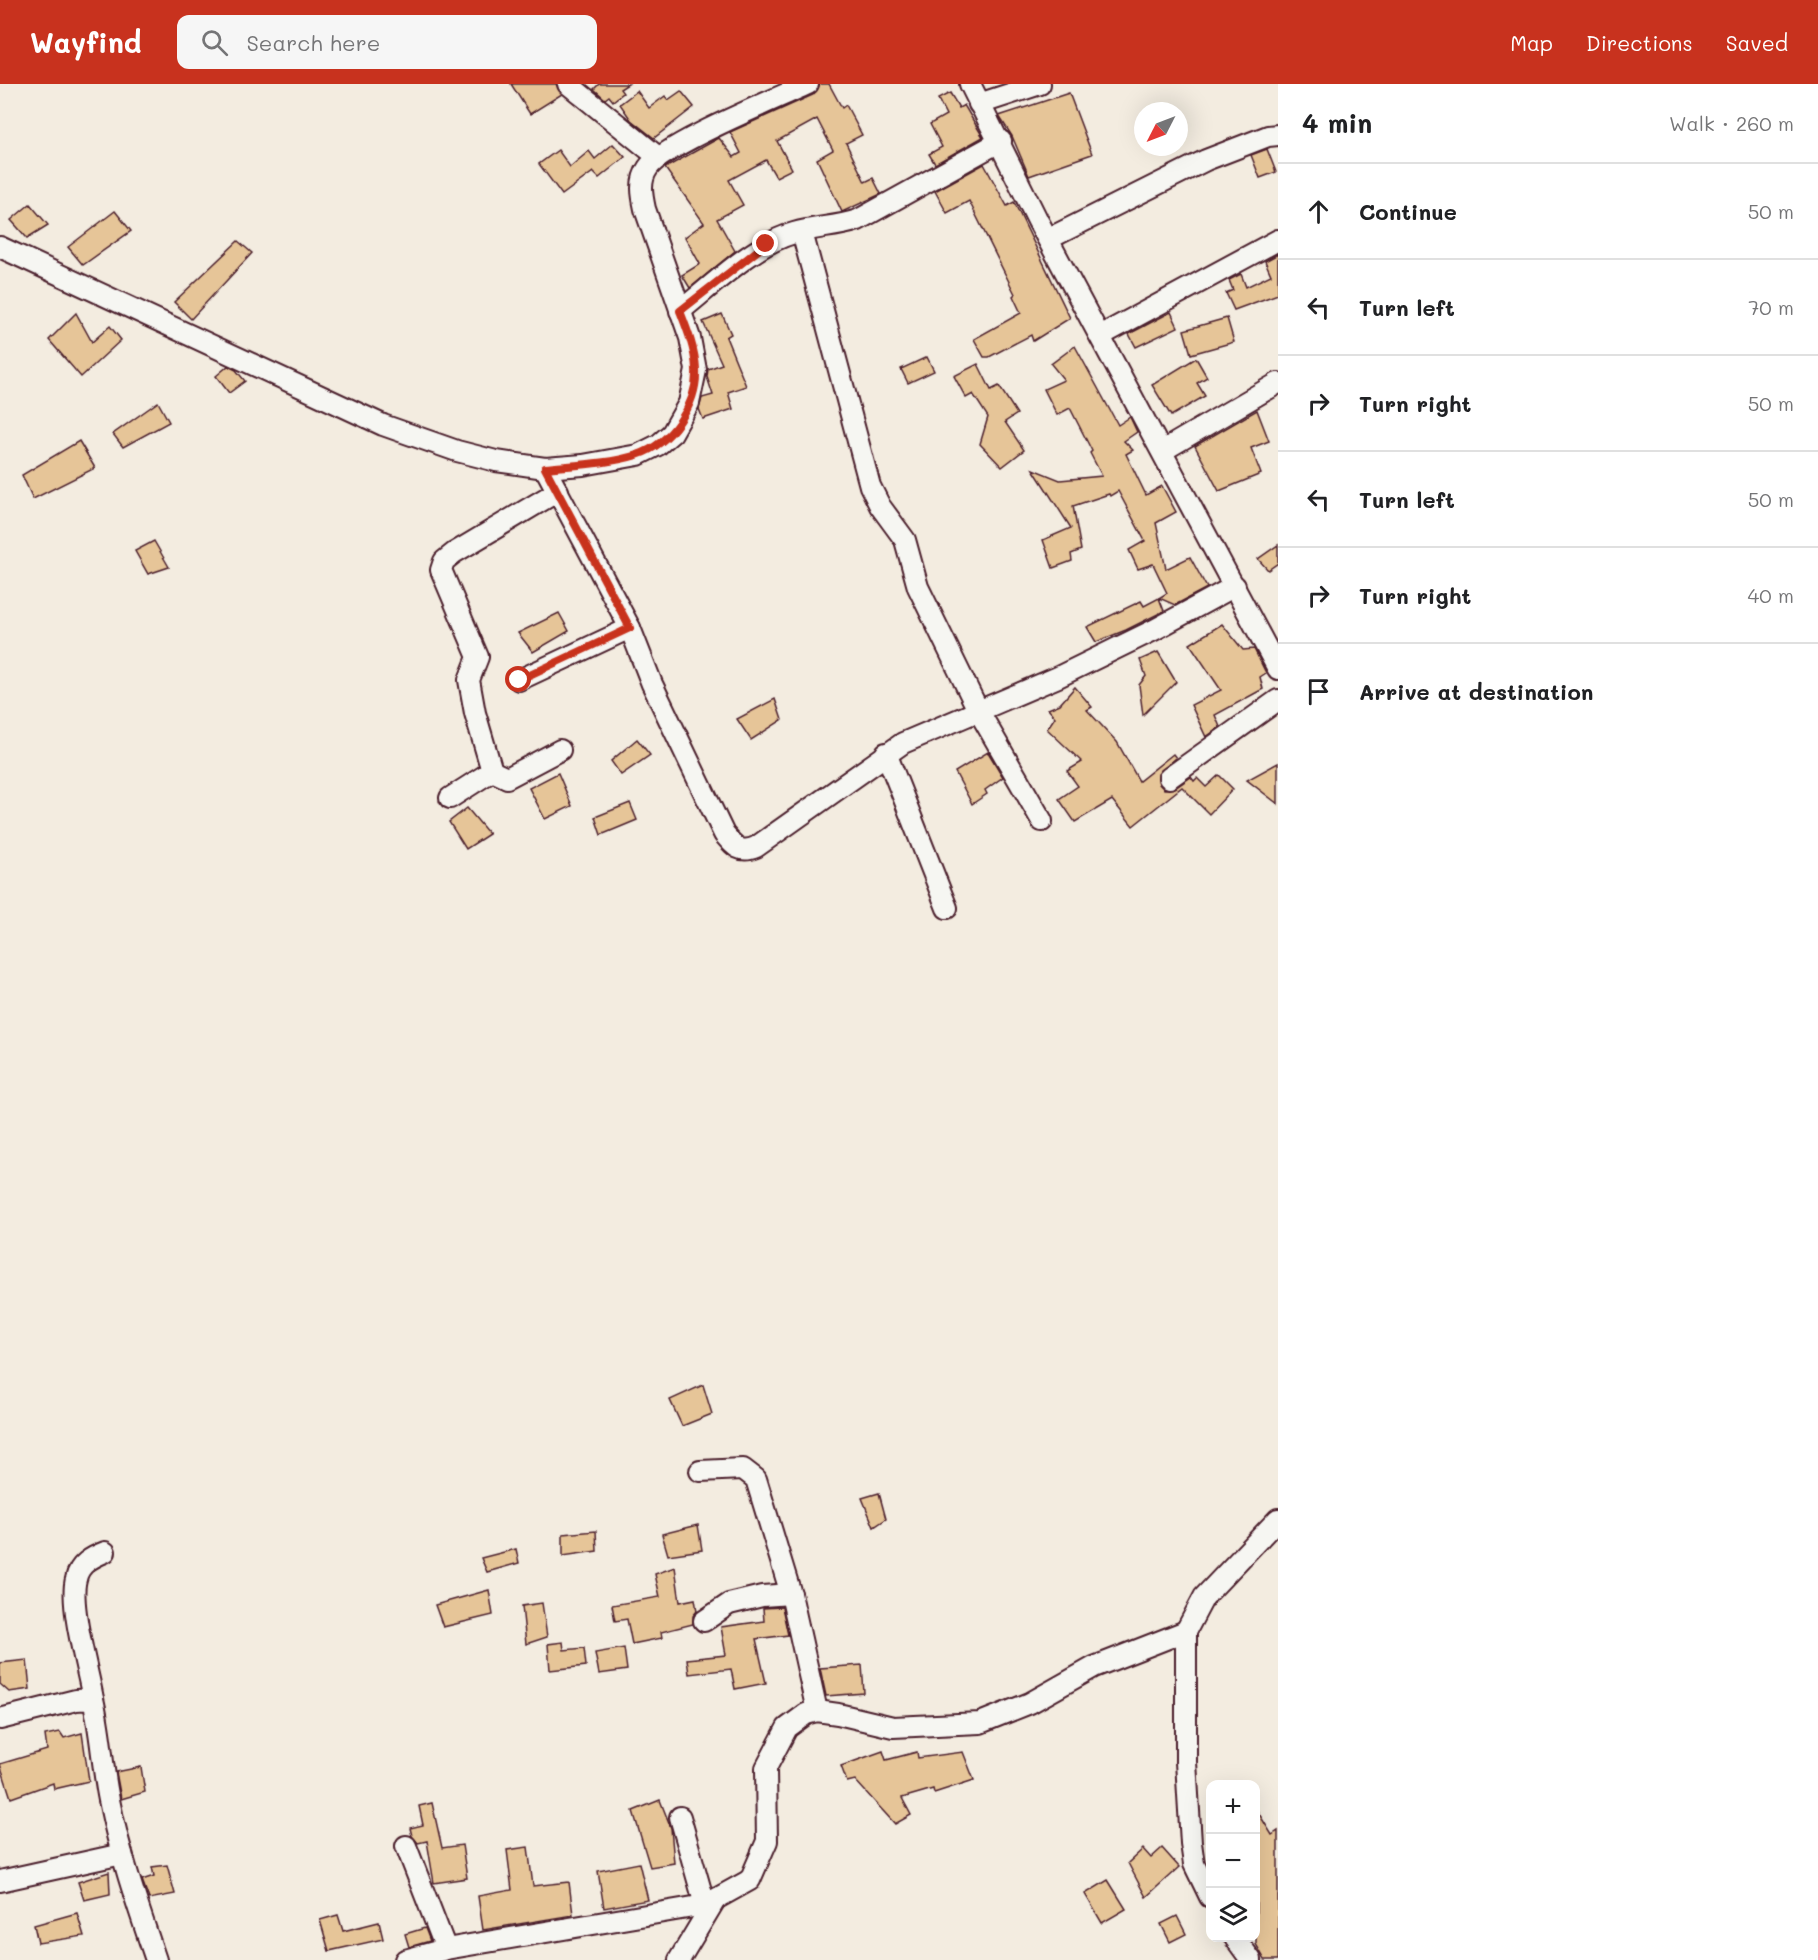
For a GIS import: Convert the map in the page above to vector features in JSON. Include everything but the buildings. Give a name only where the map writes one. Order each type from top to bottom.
[{"type":"street","points":[[568,84],[658,157]]},
{"type":"street","points":[[0,247],[383,425],[457,451],[496,461],[545,468],[583,465],[638,455],[658,445],[672,433],[689,403],[696,370],[690,338],[651,229],[642,191],[647,169],[658,157],[808,84]]},
{"type":"street","points":[[970,84],[1001,141],[1048,239],[1278,669]]},
{"type":"street","points":[[979,104],[1040,84]]},
{"type":"street","points":[[1048,239],[1206,160],[1268,136],[1278,135]]},
{"type":"street","points":[[680,311],[766,244],[802,232],[836,227],[858,220],[1001,141]]},
{"type":"street","points":[[802,232],[870,486],[880,506],[904,540],[918,587],[978,710],[1042,821]]},
{"type":"street","points":[[1100,336],[1278,240]]},
{"type":"street","points":[[1162,452],[1278,383]]},
{"type":"street","points":[[545,468],[630,628],[652,684],[724,834],[740,850],[747,851],[756,847],[886,753],[930,730],[1058,677],[1154,630],[1235,586]]},
{"type":"street","points":[[558,491],[454,553],[444,561],[441,570],[478,657],[469,680],[474,713],[492,771],[507,778],[560,750]]},
{"type":"street","points":[[519,680],[630,628]]},
{"type":"street","points":[[1169,778],[1278,700]]},
{"type":"street","points":[[886,753],[947,908]]},
{"type":"street","points":[[450,798],[492,771]]},
{"type":"street","points":[[700,1471],[743,1469],[756,1479],[791,1594],[817,1711]]},
{"type":"street","points":[[1206,1889],[1194,1864],[1191,1843],[1186,1762],[1186,1631],[1204,1597],[1278,1519]]},
{"type":"street","points":[[105,1552],[94,1556],[81,1567],[75,1580],[76,1608],[101,1734],[109,1798],[122,1854],[156,1960]]},
{"type":"street","points":[[704,1622],[729,1604],[762,1596],[791,1594]]},
{"type":"street","points":[[405,1960],[446,1949],[710,1902],[750,1880],[767,1841],[766,1768],[772,1752],[787,1728],[796,1719],[817,1711],[893,1727],[980,1723],[1030,1703],[1094,1667],[1186,1631]]},
{"type":"street","points":[[0,1719],[76,1700],[93,1699]]},
{"type":"street","points":[[679,1960],[710,1902],[680,1817]]},
{"type":"street","points":[[406,1846],[446,1949]]},
{"type":"street","points":[[0,1881],[122,1854]]},
{"type":"street","points":[[1238,1942],[1251,1960]]},
{"type":"route","points":[[519,680],[630,628],[545,468],[583,465],[638,455],[658,445],[672,433],[689,403],[696,370],[690,338],[680,311],[766,244]]}]
